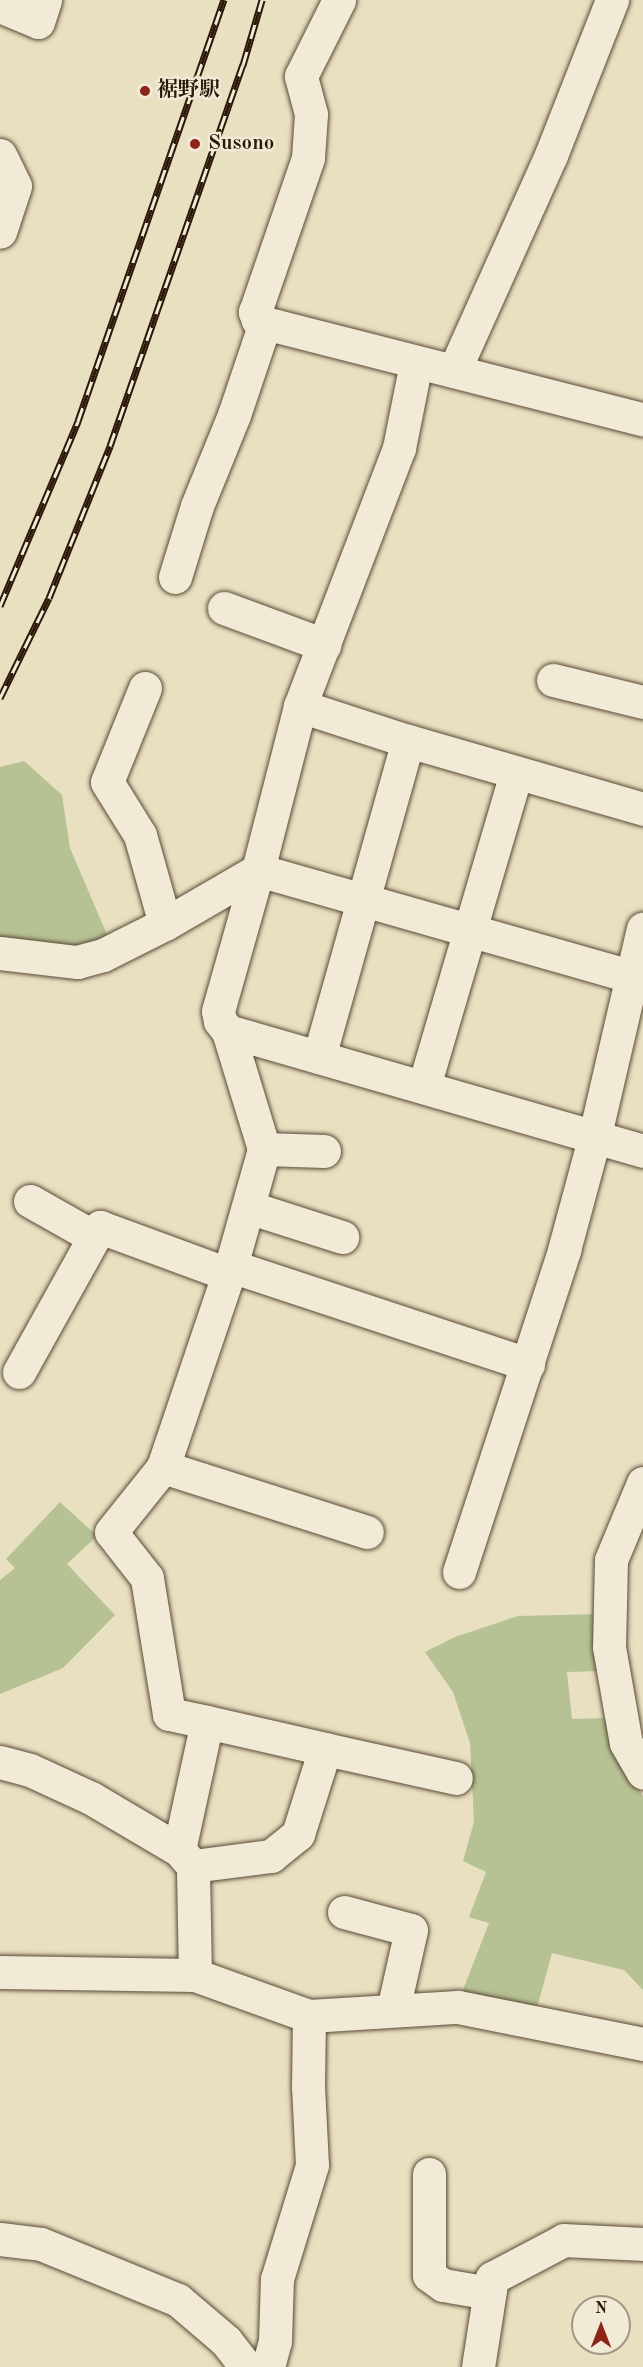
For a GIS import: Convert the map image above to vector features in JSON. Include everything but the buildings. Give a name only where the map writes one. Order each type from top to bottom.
[{"type":"street","points":[[339,0],[301,76],[311,114],[308,158],[255,312],[258,320],[416,363],[643,419]]},
{"type":"street","points":[[454,371],[551,155],[612,0]]},
{"type":"street","points":[[0,6],[41,11]]},
{"type":"street","points":[[0,155],[15,186],[0,232]]},
{"type":"street","points":[[175,577],[197,506],[234,415],[266,323]]},
{"type":"street","points":[[416,363],[399,448],[300,706],[258,870],[218,1011],[220,1021],[228,1031],[264,1149],[230,1270],[163,1467],[111,1532],[147,1578],[169,1714],[456,1778]]},
{"type":"street","points":[[224,608],[324,645]]},
{"type":"street","points":[[553,680],[643,702]]},
{"type":"street","points":[[146,688],[107,782],[140,835],[165,924]]},
{"type":"street","points":[[300,706],[408,741],[643,809]]},
{"type":"street","points":[[319,1057],[408,741]]},
{"type":"street","points":[[424,1086],[516,773]]},
{"type":"street","points":[[0,953],[77,962],[103,955],[165,924],[258,870],[636,979]]},
{"type":"street","points":[[459,1572],[564,1250],[636,979],[643,929]]},
{"type":"street","points":[[228,1031],[424,1086],[594,1139],[643,1151]]},
{"type":"street","points":[[264,1149],[324,1151]]},
{"type":"street","points":[[30,1201],[94,1237]]},
{"type":"street","points":[[248,1207],[342,1238]]},
{"type":"street","points":[[19,1372],[100,1227],[528,1364]]},
{"type":"street","points":[[163,1467],[367,1532]]},
{"type":"street","points":[[643,1483],[611,1560],[609,1647],[626,1743],[643,1773]]},
{"type":"street","points":[[195,1975],[186,1858],[207,1722]]},
{"type":"street","points":[[0,1762],[30,1770],[91,1798],[186,1858],[271,1856],[298,1834],[326,1749]]},
{"type":"street","points":[[344,1912],[411,1930],[393,2010]]},
{"type":"street","points":[[0,1972],[195,1975],[309,2016],[458,2007],[643,2044]]},
{"type":"street","points":[[268,2367],[275,2341],[277,2280],[312,2165],[308,2086],[309,2016]]},
{"type":"street","points":[[429,2174],[429,2275],[443,2285],[489,2294]]},
{"type":"street","points":[[0,2240],[41,2244],[178,2300],[226,2341],[246,2367]]},
{"type":"street","points":[[478,2367],[492,2278],[564,2240],[643,2244]]},
{"type":"green space","points":[[24,761],[62,795],[70,848],[108,937],[80,947],[0,944],[0,767]]},
{"type":"green space","points":[[60,1502],[97,1536],[67,1564],[115,1615],[63,1668],[0,1694],[0,1580],[15,1568],[6,1559]]},
{"type":"green space","points":[[601,1614],[602,1671],[567,1672],[572,1719],[605,1718],[625,1766],[643,1796],[643,1990],[624,1970],[552,1953],[535,2015],[461,1995],[489,1923],[469,1917],[486,1872],[463,1861],[474,1822],[470,1743],[453,1692],[425,1652],[455,1637],[518,1616]]},
{"type":"railway","points":[[0,606],[78,421],[224,0]]},
{"type":"railway","points":[[0,698],[49,598],[110,446],[243,65],[262,0]]},
{"type":"place","name":"裾野駅","points":[[145,91]]},
{"type":"place","name":"Susono","points":[[195,144]]}]
